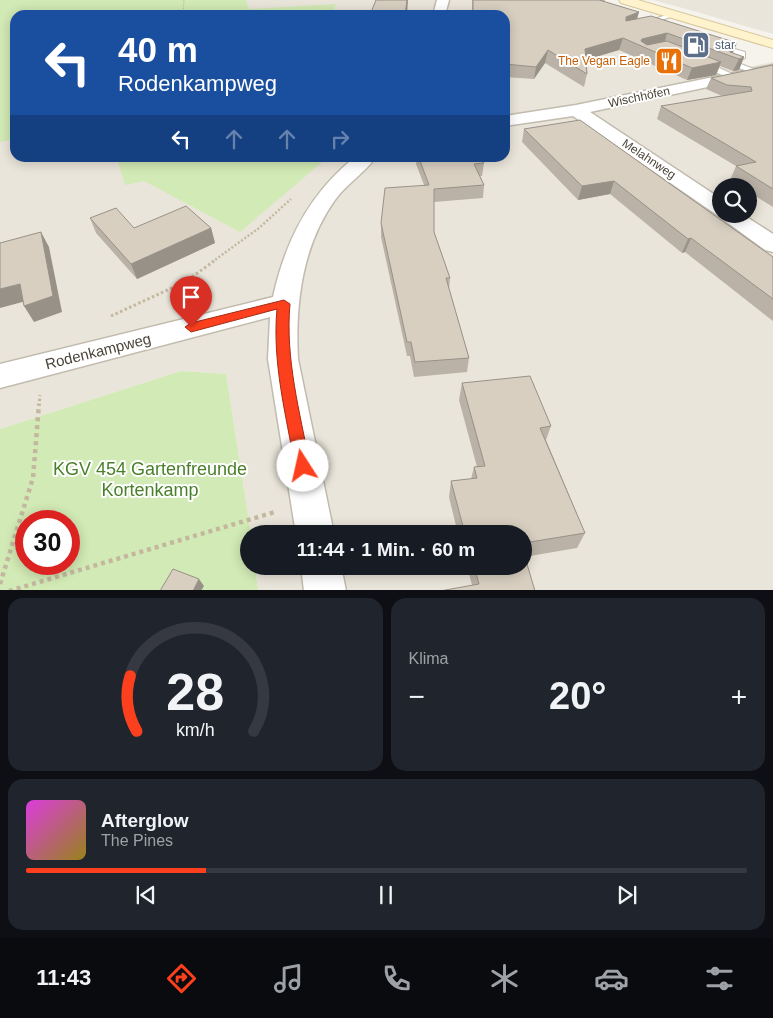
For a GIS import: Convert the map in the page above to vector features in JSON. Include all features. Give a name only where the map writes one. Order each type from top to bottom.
[{"type":"main road","points":[[625,0],[773,44]]},
{"type":"street","name":"Wischhöfen","points":[[510,120],[576,110],[765,71]]},
{"type":"street","name":"Melahnweg","points":[[576,110],[712,203]]},
{"type":"street","points":[[314,525],[283,359],[281,330],[284,304],[294,264],[307,230],[321,204],[338,182],[361,162]]},
{"type":"street","points":[[741,223],[773,245]]},
{"type":"street","name":"Rodenkampweg","points":[[0,376],[284,304]]},
{"type":"street","points":[[322,575],[325,590]]},
{"type":"lane","points":[[633,24],[639,26],[674,14]]},
{"type":"lane","points":[[642,20],[659,26]]},
{"type":"lane","points":[[712,43],[741,53],[742,56],[729,61],[765,71]]},
{"type":"lane","points":[[696,61],[734,77]]},
{"type":"path","points":[[108,318],[184,282],[259,228],[294,197]]},
{"type":"path","points":[[0,584],[32,478],[43,365]]},
{"type":"path","points":[[9,590],[310,502]]},
{"type":"shaded area","points":[[0,0],[595,0],[634,45],[661,42],[734,70],[773,62],[773,590],[258,590],[256,575],[532,575],[532,525],[250,525],[226,374],[181,371],[0,429]]},
{"type":"shaded area","points":[[653,0],[773,0],[773,34],[697,12]]},
{"type":"green space","points":[[0,0],[246,0],[249,9],[336,4],[334,10],[10,10],[10,140],[0,142]]},
{"type":"green space","points":[[118,162],[322,162],[240,232],[144,181],[125,185]]},
{"type":"green space","name":"KGV 454 Gartenfreunde Kortenkamp","points":[[181,371],[226,374],[250,525],[240,525],[240,575],[256,575],[258,590],[0,590],[0,429]]},
{"type":"building","points":[[376,0],[407,0],[406,10],[372,10]]},
{"type":"building","points":[[473,0],[599,0],[639,12],[626,17],[626,21],[651,16],[737,43],[729,46],[730,52],[744,57],[739,59],[667,33],[642,39],[641,41],[647,45],[667,41],[721,62],[692,68],[623,38],[585,49],[587,74],[548,50],[536,67],[510,64],[510,10],[473,10]]},
{"type":"building","points":[[773,65],[773,189],[736,166],[756,162],[661,106],[752,91],[751,87],[727,85],[711,78]]},
{"type":"building","points":[[580,120],[712,214],[712,223],[725,223],[773,257],[773,299],[691,238],[688,239],[614,181],[582,186],[524,129]]},
{"type":"building","points":[[420,162],[484,163],[474,164],[484,185],[434,189],[434,232],[450,278],[446,278],[469,358],[415,362],[411,342],[407,342],[381,223],[385,188],[429,185]]},
{"type":"building","points":[[186,206],[211,228],[131,264],[90,218],[116,208],[134,228]]},
{"type":"building","points":[[41,232],[53,296],[24,306],[20,284],[0,289],[0,243]]},
{"type":"building","points":[[530,376],[551,426],[540,428],[585,533],[532,542],[532,525],[463,525],[451,481],[477,478],[474,467],[485,466],[462,383]]},
{"type":"building","points":[[173,569],[199,579],[194,590],[161,590]]},
{"type":"building","points":[[476,575],[530,575],[535,590],[446,590],[479,584]]},
{"type":"place","name":"star","points":[[696,45]]},
{"type":"place","name":"The Vegan Eagle","points":[[669,61]]},
{"type":"route","points":[[191,327],[284,304],[281,330],[283,359],[303,466]]}]
